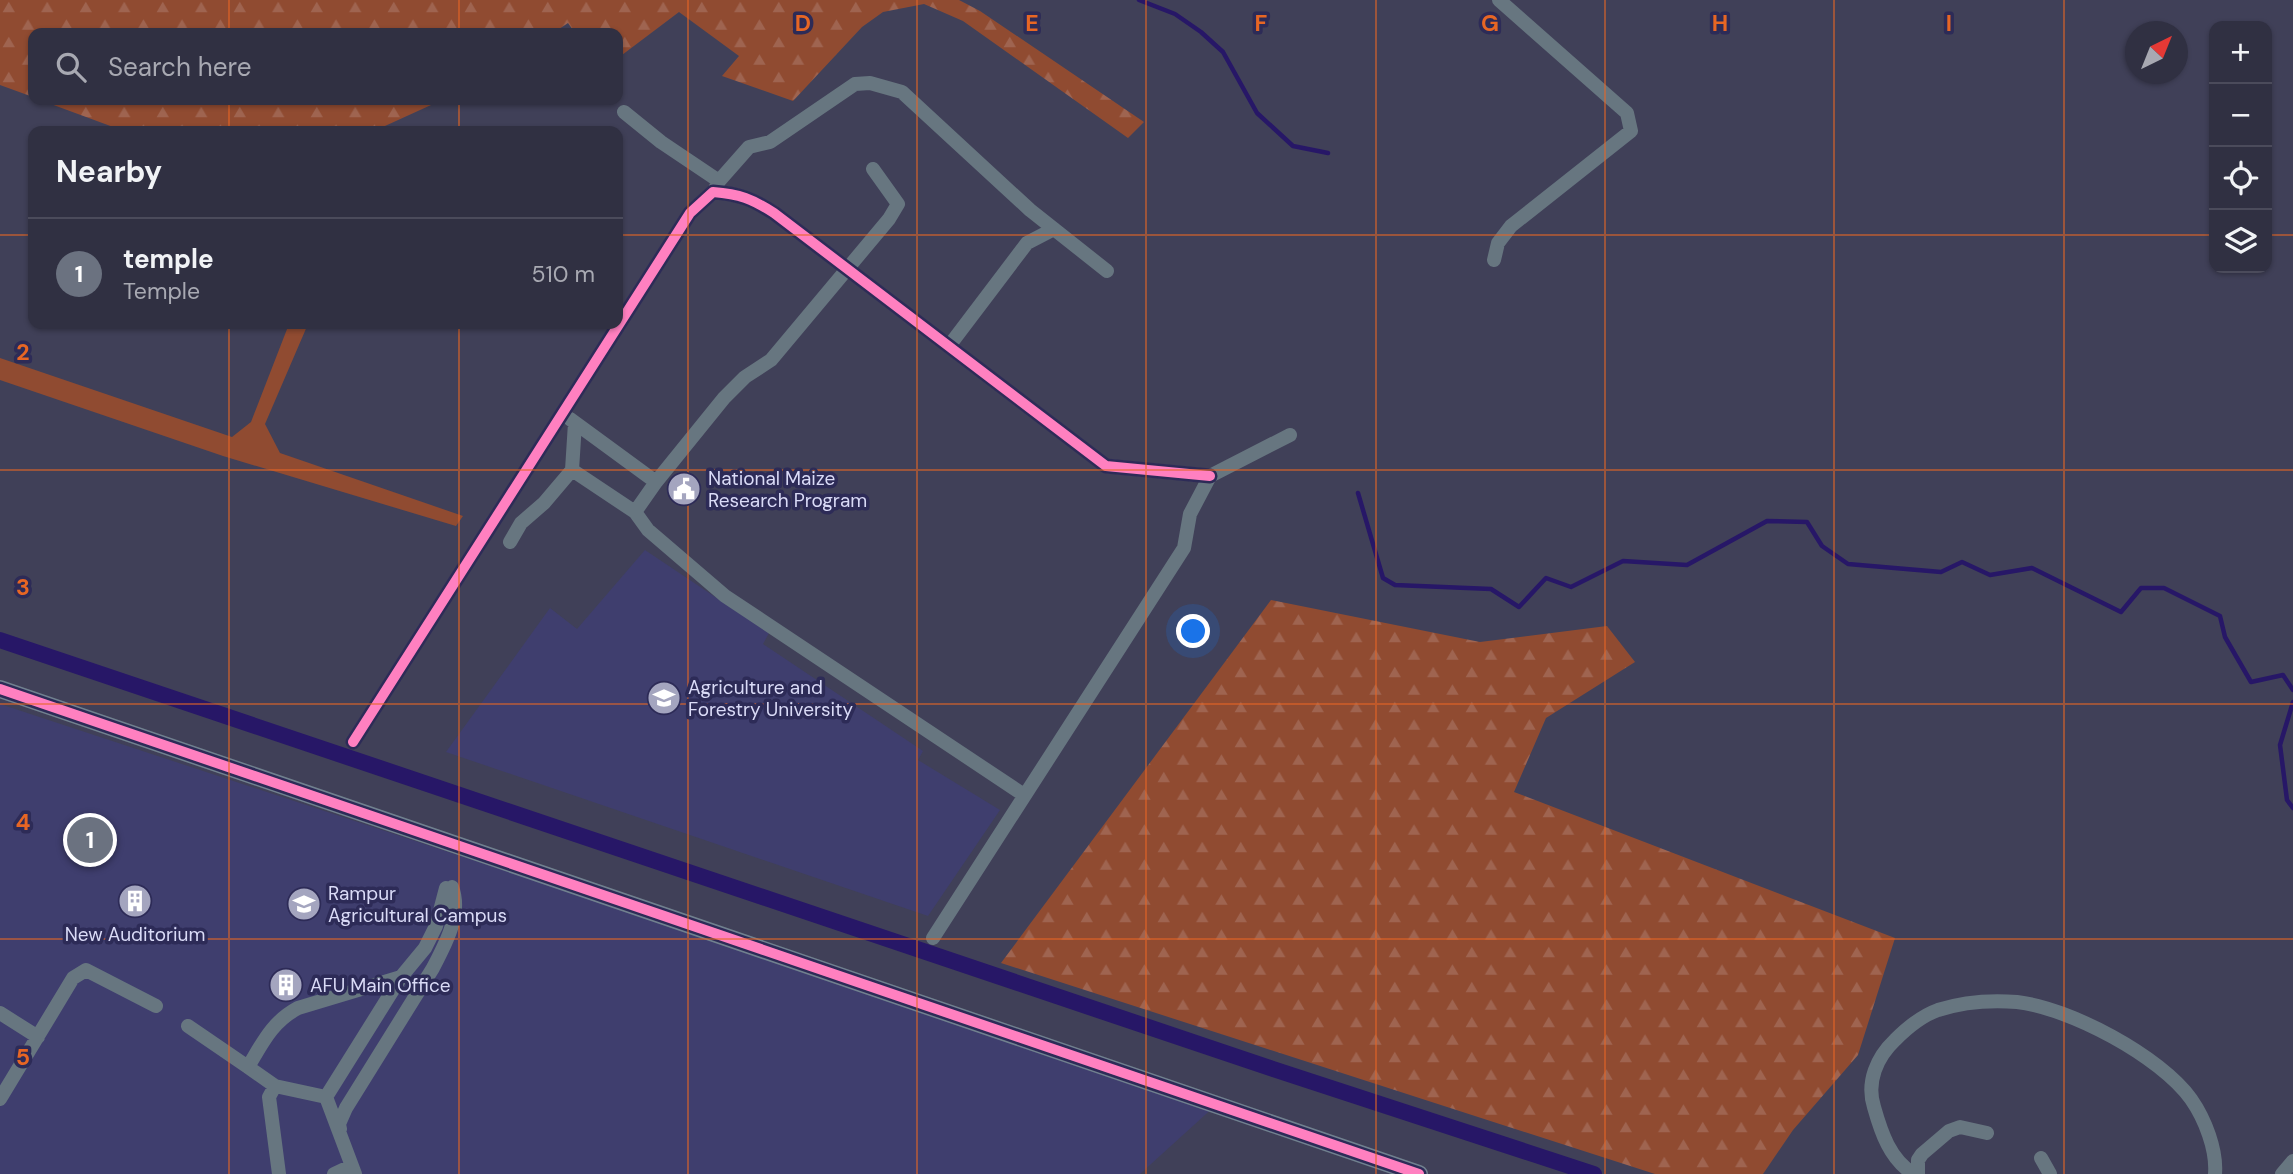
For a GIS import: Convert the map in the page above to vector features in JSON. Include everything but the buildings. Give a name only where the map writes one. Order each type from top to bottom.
[{"type":"main road","points":[[0,689],[1419,1174]]},
{"type":"street","points":[[1494,260],[1498,243],[1511,226],[1631,131],[1627,113],[1499,0]]},
{"type":"street","points":[[623,320],[691,213],[748,147],[770,142],[855,84],[870,83],[902,92],[992,176],[1107,271]]},
{"type":"street","points":[[624,113],[716,186],[753,200],[848,269],[1106,466],[1210,477],[1290,435]]},
{"type":"street","points":[[635,512],[723,398],[745,377],[771,360],[889,219],[898,204],[873,169]]},
{"type":"street","points":[[949,346],[1027,243],[1054,229]]},
{"type":"street","points":[[353,742],[617,329]]},
{"type":"street","points":[[563,414],[656,482]]},
{"type":"street","points":[[510,542],[521,523],[544,503],[572,470],[575,423]]},
{"type":"street","points":[[572,470],[635,512],[649,530],[725,596],[1024,795]]},
{"type":"street","points":[[933,938],[1184,548],[1190,514],[1210,477]]},
{"type":"street","points":[[326,1097],[401,977],[425,948],[449,888],[457,901],[445,944],[433,968],[346,1108],[339,1124],[353,1170],[334,1174]]},
{"type":"street","points":[[0,1099],[73,978],[86,970],[156,1006]]},
{"type":"street","points":[[248,1067],[268,1032],[283,1016],[298,1007],[401,977]]},
{"type":"street","points":[[1987,1133],[1960,1126],[1949,1131],[1922,1154],[1918,1160],[1916,1174],[1907,1170],[1894,1156],[1881,1131],[1872,1102],[1873,1070],[1883,1051],[1917,1021],[1935,1011],[1989,1002],[2019,1002],[2089,1024],[2154,1063],[2178,1084],[2192,1101],[2207,1131],[2214,1155],[2215,1174]]},
{"type":"street","points":[[0,1013],[38,1037]]},
{"type":"street","points":[[188,1026],[275,1086],[326,1097]]},
{"type":"street","points":[[275,1086],[269,1097],[279,1174]]},
{"type":"street","points":[[326,1097],[346,1147]]},
{"type":"street","points":[[2041,1158],[2050,1174]]},
{"type":"street","points":[[2281,1174],[2293,1161]]},
{"type":"shaded area","name":"Agriculture and Forestry University","points":[[645,550],[769,633],[763,644],[923,751],[918,760],[1000,810],[928,916],[446,752],[550,608],[577,629]]},
{"type":"shaded area","name":"Rampur Agricultural Campus","points":[[0,704],[1216,1105],[1140,1174],[0,1174]]},
{"type":"green space","points":[[0,0],[959,0],[980,11],[1144,122],[1128,138],[963,21],[924,4],[883,12],[862,27],[793,101],[722,76],[739,56],[679,12],[623,54],[623,28],[572,28],[568,23],[560,28],[28,28],[28,95],[0,85]]},
{"type":"green space","points":[[54,105],[431,105],[385,126],[110,126]]},
{"type":"green space","points":[[287,329],[306,329],[265,424],[280,453],[463,516],[456,526],[223,456],[0,380],[0,358],[232,437],[251,422]]},
{"type":"green space","points":[[1271,600],[1480,642],[1607,626],[1635,662],[1546,718],[1514,792],[1895,938],[1858,1055],[1793,1130],[1763,1174],[1655,1174],[1001,963]]},
{"type":"waterway","points":[[1139,0],[1175,14],[1223,52],[1257,113],[1293,146],[1328,153]]},
{"type":"waterway","points":[[1358,493],[1383,578],[1395,585],[1491,589],[1519,607],[1546,578],[1571,587],[1623,561],[1687,565],[1767,521],[1807,522],[1822,546],[1848,564],[1941,572],[1962,562],[1990,575],[2032,568],[2121,612],[2141,588],[2164,588],[2220,616],[2225,637],[2251,682],[2283,675],[2293,690]]},
{"type":"waterway","points":[[0,640],[1273,1069],[1594,1174]]},
{"type":"waterway","points":[[2293,702],[2280,745],[2287,800],[2293,808]]},
{"type":"cycle path","points":[[623,318],[690,213],[713,192],[731,194],[759,204],[774,213],[1106,466],[1210,476]]},
{"type":"cycle path","points":[[353,742],[616,329]]},
{"type":"cycle path","points":[[0,689],[1419,1174]]},
{"type":"place","name":"National Maize Research Program","points":[[684,489]]},
{"type":"place","name":"Agriculture and Forestry University","points":[[664,698]]},
{"type":"place","name":"temple","points":[[90,840]]},
{"type":"place","name":"New Auditorium","points":[[135,901]]},
{"type":"place","name":"Rampur Agricultural Campus","points":[[304,904]]},
{"type":"place","name":"AFU Main Office","points":[[286,985]]}]
